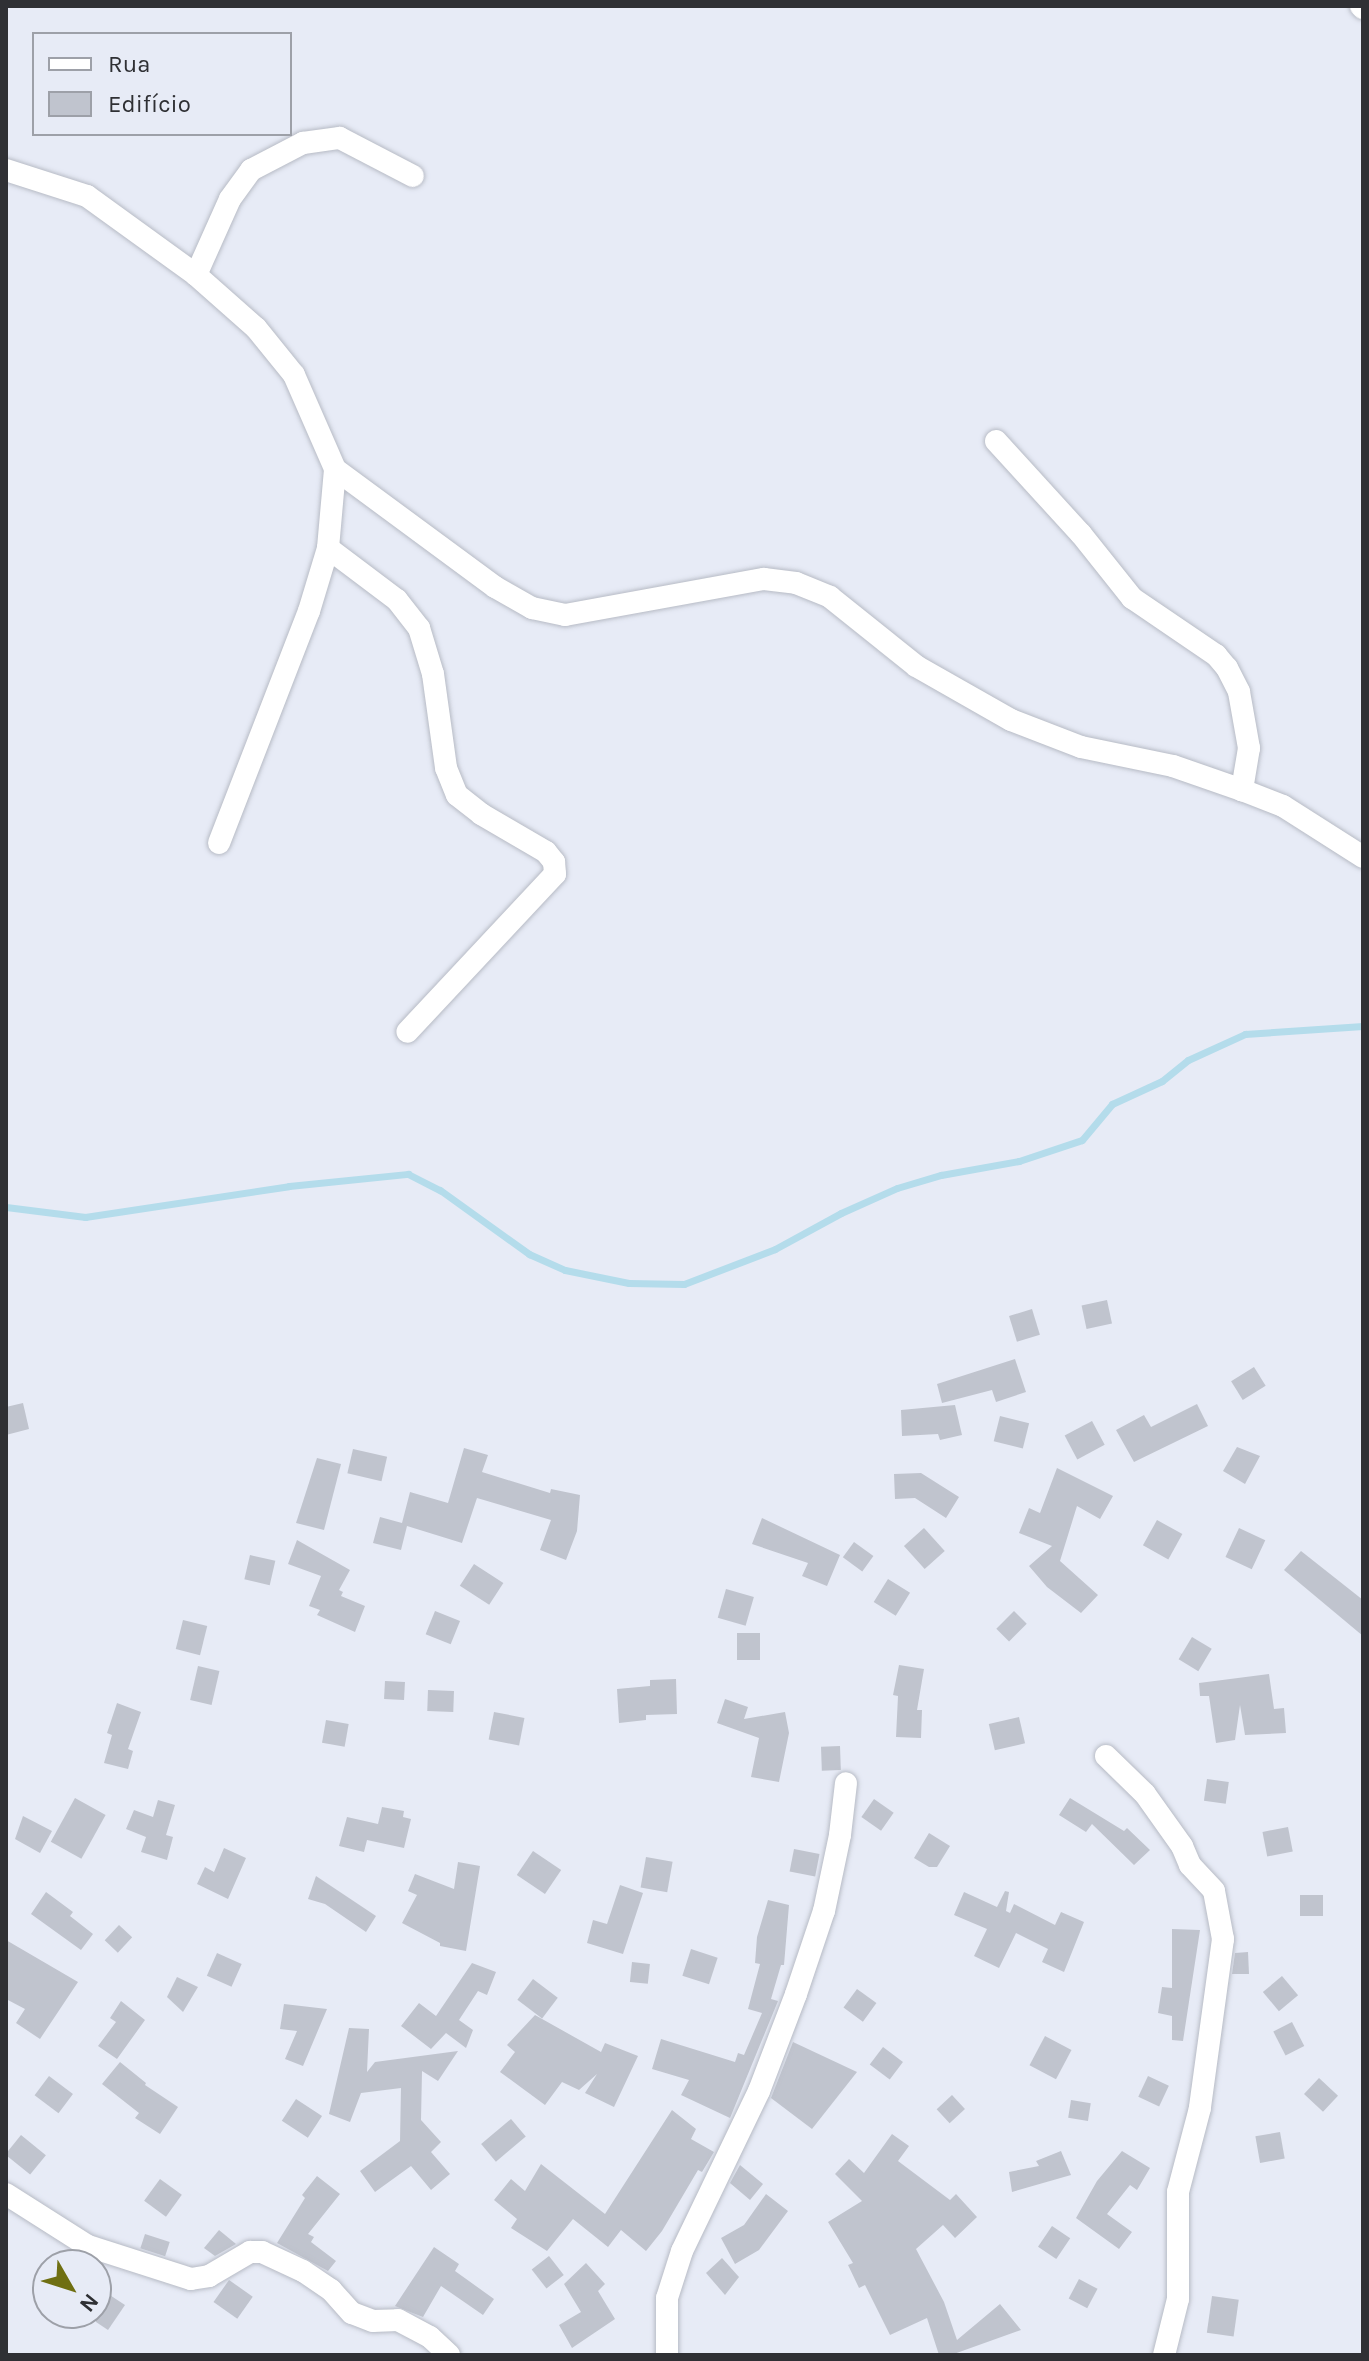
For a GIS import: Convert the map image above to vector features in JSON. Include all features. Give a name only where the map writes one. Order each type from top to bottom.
[{"type":"street","points":[[196,275],[230,199],[251,170],[303,143],[340,138],[413,176]]},
{"type":"street","points":[[6,170],[87,196],[196,275],[256,328],[294,375],[335,469],[328,548],[309,611],[219,843]]},
{"type":"street","points":[[996,441],[1081,534],[1132,598],[1216,655],[1227,668],[1239,692],[1249,748],[1242,790]]},
{"type":"street","points":[[335,469],[495,587],[532,608],[565,615],[764,579],[796,583],[830,597],[916,666],[1011,720],[1081,747],[1173,766],[1242,790],[1283,806],[1363,857]]},
{"type":"street","points":[[328,548],[397,600],[419,628],[433,674],[446,768],[457,795],[481,814],[546,852],[554,862],[555,874],[407,1032]]},
{"type":"street","points":[[1106,1756],[1145,1794],[1182,1846],[1190,1865],[1214,1891],[1223,1939],[1200,2108],[1178,2192],[1178,2299],[1164,2355]]},
{"type":"street","points":[[667,2355],[667,2298],[682,2251],[759,2091],[824,1911],[840,1835],[846,1783]]},
{"type":"street","points":[[6,2194],[88,2246],[191,2279],[209,2276],[250,2252],[262,2252],[303,2271],[331,2290],[352,2313],[373,2321],[398,2320],[430,2337],[449,2355]]},
{"type":"building","points":[[1107,1300],[1112,1323],[1087,1329],[1082,1305]]},
{"type":"building","points":[[1032,1309],[1040,1335],[1017,1342],[1009,1316]]},
{"type":"building","points":[[1015,1359],[1026,1392],[996,1402],[992,1390],[942,1403],[937,1384]]},
{"type":"building","points":[[1254,1367],[1266,1386],[1243,1400],[1231,1381]]},
{"type":"building","points":[[23,1403],[29,1429],[6,1435],[6,1407]]},
{"type":"building","points":[[1197,1404],[1208,1426],[1134,1462],[1116,1430],[1144,1415],[1151,1427]]},
{"type":"building","points":[[955,1405],[962,1435],[940,1440],[938,1434],[902,1436],[901,1410]]},
{"type":"building","points":[[1000,1416],[1029,1423],[1023,1448],[994,1441]]},
{"type":"building","points":[[1092,1421],[1105,1445],[1077,1459],[1065,1436]]},
{"type":"building","points":[[1237,1447],[1260,1456],[1245,1484],[1223,1471]]},
{"type":"building","points":[[464,1448],[488,1455],[482,1472],[550,1493],[551,1489],[580,1495],[577,1531],[566,1560],[540,1550],[551,1520],[477,1498],[462,1543],[407,1526],[401,1550],[373,1543],[380,1517],[402,1523],[410,1492],[448,1503]]},
{"type":"building","points":[[353,1449],[387,1457],[381,1481],[347,1473]]},
{"type":"building","points":[[317,1458],[341,1464],[324,1530],[296,1523]]},
{"type":"building","points":[[1057,1468],[1113,1496],[1100,1519],[1077,1506],[1060,1561],[1098,1595],[1081,1613],[1047,1587],[1029,1566],[1052,1546],[1019,1533],[1029,1508],[1040,1513]]},
{"type":"building","points":[[921,1473],[959,1497],[946,1518],[915,1498],[895,1499],[894,1474]]},
{"type":"building","points":[[762,1518],[840,1555],[827,1586],[802,1576],[808,1563],[752,1544]]},
{"type":"building","points":[[1157,1520],[1182,1534],[1168,1559],[1143,1545]]},
{"type":"building","points":[[924,1528],[945,1551],[925,1569],[904,1546]]},
{"type":"building","points":[[1239,1528],[1265,1540],[1252,1569],[1225,1557]]},
{"type":"building","points":[[297,1540],[350,1570],[339,1590],[343,1592],[341,1596],[365,1606],[355,1632],[317,1615],[320,1610],[309,1606],[321,1576],[288,1564]]},
{"type":"building","points":[[854,1542],[873,1556],[862,1571],[843,1557]]},
{"type":"building","points":[[1301,1551],[1363,1600],[1363,1636],[1284,1570]]},
{"type":"building","points":[[250,1555],[275,1561],[270,1585],[244,1579]]},
{"type":"building","points":[[474,1564],[503,1583],[489,1605],[460,1586]]},
{"type":"building","points":[[888,1579],[910,1593],[896,1616],[874,1602]]},
{"type":"building","points":[[726,1589],[754,1597],[746,1626],[718,1618]]},
{"type":"building","points":[[435,1611],[460,1621],[451,1644],[426,1634]]},
{"type":"building","points":[[1014,1611],[1027,1624],[1009,1641],[996,1629]]},
{"type":"building","points":[[183,1620],[207,1626],[200,1655],[176,1649]]},
{"type":"building","points":[[737,1633],[760,1633],[760,1660],[737,1660]]},
{"type":"building","points":[[1192,1637],[1212,1649],[1198,1671],[1179,1659]]},
{"type":"building","points":[[899,1665],[924,1669],[917,1710],[922,1710],[921,1738],[896,1737],[898,1696],[893,1695]]},
{"type":"building","points":[[198,1666],[219,1671],[212,1705],[190,1700]]},
{"type":"building","points":[[1269,1674],[1274,1709],[1284,1708],[1286,1733],[1245,1735],[1240,1705],[1235,1740],[1216,1743],[1209,1696],[1200,1696],[1199,1683]]},
{"type":"building","points":[[676,1679],[677,1714],[646,1715],[646,1720],[619,1723],[617,1689],[650,1686],[650,1680]]},
{"type":"building","points":[[385,1681],[405,1682],[404,1700],[384,1699]]},
{"type":"building","points":[[428,1690],[454,1691],[453,1712],[427,1711]]},
{"type":"building","points":[[725,1699],[748,1707],[744,1719],[785,1712],[789,1733],[779,1782],[751,1777],[759,1738],[717,1723]]},
{"type":"building","points":[[117,1703],[141,1712],[128,1749],[133,1751],[128,1769],[104,1763],[112,1735],[107,1733]]},
{"type":"building","points":[[494,1712],[524,1718],[519,1745],[489,1739]]},
{"type":"building","points":[[1019,1717],[1025,1743],[995,1750],[989,1724]]},
{"type":"building","points":[[326,1720],[349,1724],[345,1747],[322,1743]]},
{"type":"building","points":[[840,1746],[841,1770],[822,1771],[821,1747]]},
{"type":"building","points":[[1207,1779],[1229,1782],[1226,1804],[1204,1801]]},
{"type":"building","points":[[75,1798],[106,1815],[81,1859],[51,1842]]},
{"type":"building","points":[[1070,1798],[1124,1831],[1127,1828],[1150,1850],[1134,1865],[1092,1824],[1086,1832],[1059,1815]]},
{"type":"building","points":[[874,1799],[894,1813],[881,1831],[861,1817]]},
{"type":"building","points":[[158,1800],[175,1805],[166,1835],[173,1837],[167,1860],[141,1852],[146,1837],[126,1829],[134,1810],[153,1817]]},
{"type":"building","points":[[382,1807],[404,1811],[403,1817],[411,1819],[404,1848],[367,1840],[364,1852],[339,1846],[347,1817],[378,1824]]},
{"type":"building","points":[[23,1816],[52,1831],[40,1853],[15,1839]]},
{"type":"building","points":[[1288,1827],[1293,1852],[1267,1857],[1262,1832]]},
{"type":"building","points":[[929,1833],[950,1846],[937,1867],[929,1867],[914,1858]]},
{"type":"building","points":[[224,1848],[246,1858],[228,1899],[197,1884],[205,1867],[214,1872]]},
{"type":"building","points":[[794,1849],[820,1854],[815,1877],[790,1872]]},
{"type":"building","points":[[533,1851],[561,1870],[545,1894],[517,1875]]},
{"type":"building","points":[[646,1857],[673,1862],[667,1892],[641,1888]]},
{"type":"building","points":[[458,1862],[480,1866],[466,1951],[440,1946],[440,1943],[402,1923],[417,1895],[408,1891],[415,1874],[454,1889]]},
{"type":"building","points":[[316,1876],[376,1916],[366,1932],[325,1904],[308,1899]]},
{"type":"building","points":[[620,1885],[643,1893],[623,1954],[587,1943],[593,1920],[607,1924]]},
{"type":"building","points":[[1005,1891],[1009,1892],[1006,1911],[1010,1913],[1014,1904],[1055,1925],[1061,1912],[1084,1922],[1064,1972],[1042,1962],[1048,1949],[1016,1933],[999,1968],[974,1956],[987,1929],[954,1915],[964,1892],[997,1907]]},
{"type":"building","points":[[46,1892],[73,1912],[70,1916],[93,1934],[81,1950],[31,1914]]},
{"type":"building","points":[[1300,1895],[1323,1895],[1323,1916],[1300,1916]]},
{"type":"building","points":[[768,1900],[789,1905],[784,1965],[781,1965],[771,1999],[778,2001],[730,2118],[681,2095],[689,2080],[652,2069],[661,2039],[735,2062],[738,2053],[744,2055],[762,2013],[748,2009],[760,1964],[755,1963],[757,1937]]},
{"type":"building","points":[[119,1925],[132,1937],[118,1953],[105,1940]]},
{"type":"building","points":[[1172,1929],[1200,1930],[1183,2041],[1172,2040],[1172,2016],[1158,2013],[1162,1987],[1172,1988]]},
{"type":"building","points":[[6,1940],[78,1982],[40,2039],[16,2023],[25,2009],[6,1999]]},
{"type":"building","points":[[691,1949],[718,1958],[709,1984],[682,1976]]},
{"type":"building","points":[[1248,1952],[1249,1974],[1232,1974],[1235,1953]]},
{"type":"building","points":[[217,1953],[242,1964],[231,1987],[207,1976]]},
{"type":"building","points":[[632,1962],[650,1964],[648,1984],[630,1982]]},
{"type":"building","points":[[472,1963],[496,1972],[487,1995],[478,1991],[459,2020],[473,2030],[466,2048],[446,2033],[431,2049],[401,2026],[419,2003],[436,2016]]},
{"type":"building","points":[[1282,1976],[1298,1995],[1279,2011],[1263,1992]]},
{"type":"building","points":[[177,1977],[198,1987],[183,2012],[167,1997]]},
{"type":"building","points":[[533,1979],[558,1998],[542,2018],[517,2000]]},
{"type":"building","points":[[857,1989],[876,2003],[863,2022],[843,2008]]},
{"type":"building","points":[[121,2001],[145,2020],[117,2059],[98,2046],[116,2022],[110,2018]]},
{"type":"building","points":[[284,2004],[327,2009],[303,2066],[285,2059],[297,2031],[280,2029]]},
{"type":"building","points":[[535,2015],[601,2052],[605,2043],[638,2056],[614,2107],[585,2093],[597,2074],[579,2090],[562,2082],[545,2105],[500,2072],[515,2052],[507,2045]]},
{"type":"building","points":[[1292,2022],[1304,2046],[1286,2056],[1273,2032]]},
{"type":"building","points":[[349,2028],[369,2029],[367,2072],[375,2062],[458,2051],[438,2081],[422,2071],[421,2120],[441,2142],[431,2152],[450,2174],[431,2190],[411,2166],[375,2192],[360,2171],[400,2141],[401,2088],[361,2093],[350,2122],[329,2114]]},
{"type":"building","points":[[1045,2036],[1071,2050],[1056,2079],[1030,2065]]},
{"type":"building","points":[[793,2042],[857,2072],[812,2129],[771,2098]]},
{"type":"building","points":[[883,2047],[903,2062],[890,2080],[870,2065]]},
{"type":"building","points":[[120,2062],[145,2085],[178,2107],[160,2134],[135,2118],[139,2113],[102,2084]]},
{"type":"building","points":[[49,2076],[73,2094],[59,2113],[35,2095]]},
{"type":"building","points":[[1148,2076],[1169,2086],[1159,2107],[1138,2097]]},
{"type":"building","points":[[1319,2078],[1338,2096],[1323,2112],[1304,2094]]},
{"type":"building","points":[[952,2095],[965,2109],[950,2123],[937,2109]]},
{"type":"building","points":[[296,2099],[322,2116],[308,2138],[282,2121]]},
{"type":"building","points":[[1071,2100],[1091,2103],[1088,2121],[1068,2118]]},
{"type":"building","points":[[672,2110],[696,2129],[691,2139],[714,2152],[702,2172],[698,2170],[662,2231],[646,2251],[621,2230],[608,2247],[573,2219],[547,2251],[511,2228],[517,2219],[494,2200],[511,2179],[525,2191],[541,2164],[605,2214]]},
{"type":"building","points":[[511,2119],[526,2137],[496,2162],[481,2144]]},
{"type":"building","points":[[1280,2132],[1285,2159],[1260,2163],[1255,2136]]},
{"type":"building","points":[[892,2134],[909,2146],[898,2161],[950,2200],[956,2194],[977,2217],[955,2238],[943,2225],[916,2249],[944,2302],[957,2340],[1000,2304],[1021,2330],[951,2355],[939,2355],[927,2318],[890,2335],[865,2285],[859,2288],[848,2265],[853,2263],[828,2222],[862,2201],[835,2174],[849,2159],[864,2173]]},
{"type":"building","points":[[21,2135],[46,2155],[30,2175],[6,2155]]},
{"type":"building","points":[[1061,2151],[1071,2175],[1012,2192],[1009,2172],[1039,2166],[1036,2161]]},
{"type":"building","points":[[1122,2151],[1150,2168],[1137,2190],[1130,2185],[1107,2214],[1132,2232],[1119,2249],[1076,2218],[1097,2181]]},
{"type":"building","points":[[740,2165],[763,2184],[750,2200],[730,2183]]},
{"type":"building","points":[[317,2176],[340,2194],[308,2234],[314,2237],[311,2242],[336,2261],[328,2271],[277,2243],[305,2198],[302,2195]]},
{"type":"building","points":[[160,2179],[182,2195],[166,2217],[144,2201]]},
{"type":"building","points":[[766,2194],[788,2211],[759,2250],[735,2264],[721,2238],[744,2225]]},
{"type":"building","points":[[1052,2226],[1070,2238],[1056,2259],[1038,2247]]},
{"type":"building","points":[[219,2230],[236,2244],[215,2256],[204,2248]]},
{"type":"building","points":[[145,2234],[170,2242],[165,2256],[140,2248]]},
{"type":"building","points":[[434,2247],[459,2264],[455,2271],[494,2299],[483,2315],[441,2286],[423,2317],[395,2306]]},
{"type":"building","points":[[549,2256],[564,2275],[546,2288],[532,2270]]},
{"type":"building","points":[[722,2258],[739,2277],[725,2295],[706,2273]]},
{"type":"building","points":[[586,2263],[605,2284],[598,2291],[615,2319],[572,2348],[559,2325],[581,2312],[564,2284]]},
{"type":"building","points":[[1079,2279],[1098,2289],[1087,2308],[1069,2298]]},
{"type":"building","points":[[229,2280],[253,2297],[237,2319],[214,2302]]},
{"type":"building","points":[[112,2296],[125,2305],[112,2324]]},
{"type":"building","points":[[1212,2296],[1239,2300],[1234,2336],[1207,2333]]},
{"type":"waterway","points":[[6,1207],[85,1217],[289,1186],[408,1174],[440,1190],[529,1254],[565,1270],[629,1283],[684,1284],[775,1249],[841,1213],[897,1188],[941,1175],[1019,1161],[1082,1140],[1112,1104],[1162,1081],[1188,1060],[1245,1034],[1363,1026]]}]
